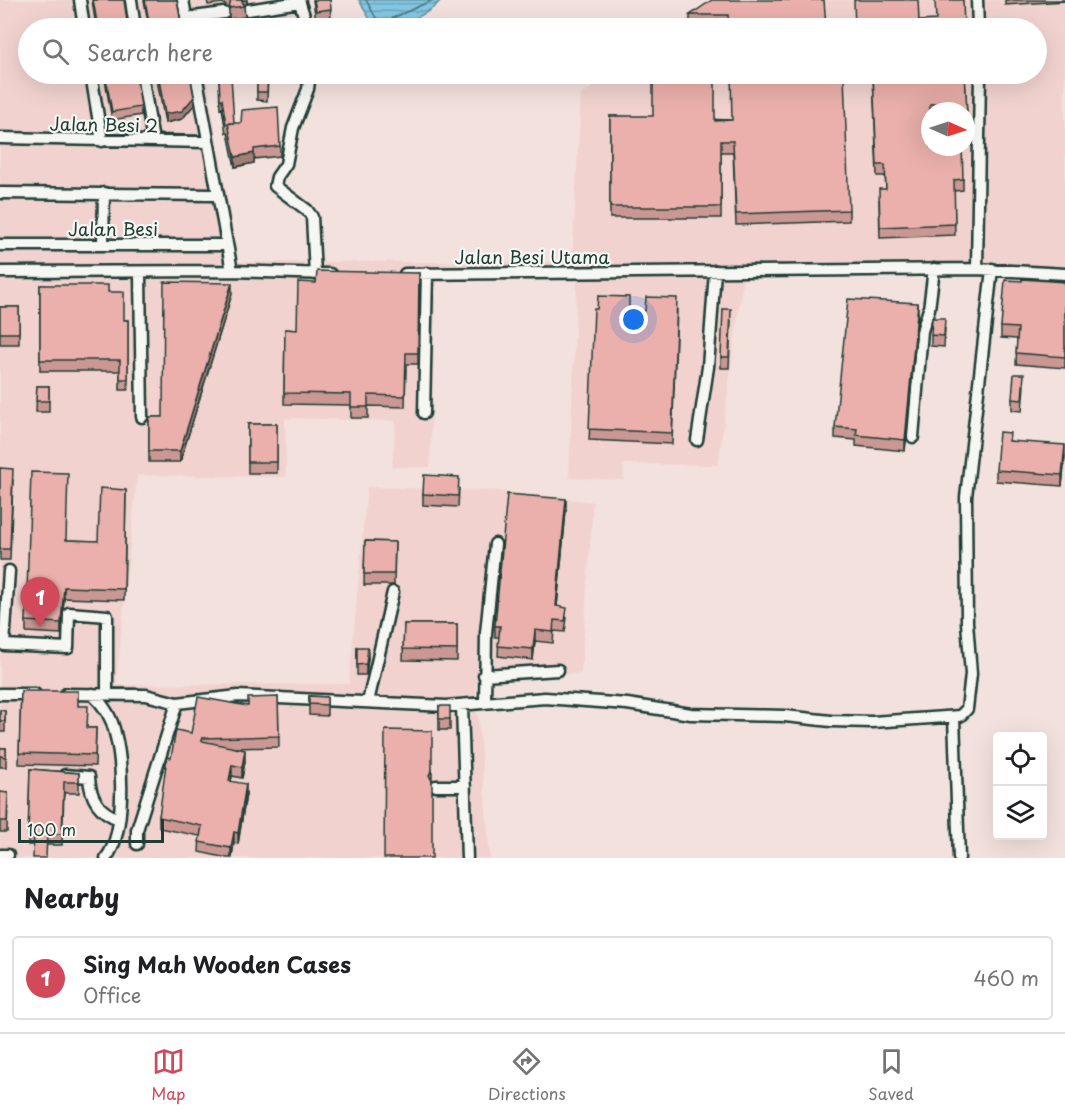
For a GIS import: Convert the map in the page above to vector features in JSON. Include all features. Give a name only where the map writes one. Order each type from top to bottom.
[{"type":"street","points":[[80,0],[83,18]]},
{"type":"street","points":[[131,0],[134,18]]},
{"type":"street","points":[[183,0],[186,18]]},
{"type":"street","points":[[977,0],[978,18]]},
{"type":"street","points":[[248,10],[299,1],[305,18]]},
{"type":"street","points":[[206,18],[224,13]]},
{"type":"street","points":[[93,84],[102,141]]},
{"type":"street","points":[[144,84],[153,141]]},
{"type":"street","points":[[198,84],[216,195],[232,271]]},
{"type":"street","points":[[309,84],[292,128],[285,164],[277,177],[275,186],[307,210],[312,217],[315,274]]},
{"type":"street","points":[[977,268],[980,84]]},
{"type":"street","name":"Jalan Besi 2","points":[[0,138],[208,142]]},
{"type":"street","points":[[0,193],[216,195]]},
{"type":"street","points":[[104,193],[104,243]]},
{"type":"street","name":"Jalan Besi","points":[[0,245],[104,243],[226,245]]},
{"type":"street","name":"Jalan Besi Utama","points":[[394,274],[977,268],[1065,274]]},
{"type":"street","points":[[913,437],[922,331],[929,309],[934,269]]},
{"type":"street","points":[[0,694],[107,693],[146,695],[177,703],[238,696],[462,706],[545,698],[627,704],[691,714],[785,716],[831,722],[960,716],[967,709],[970,682],[966,497],[992,269]]},
{"type":"street","points":[[0,272],[140,274],[232,271],[338,274]]},
{"type":"street","points":[[697,440],[708,366],[715,272]]},
{"type":"street","points":[[424,413],[427,273]]},
{"type":"street","points":[[140,274],[142,417]]},
{"type":"street","points":[[485,704],[484,675],[495,544]]},
{"type":"street","points":[[9,571],[3,616],[4,645],[68,648],[69,614],[107,616],[107,693]]},
{"type":"street","points":[[368,702],[393,592]]},
{"type":"street","points":[[484,675],[558,670]]},
{"type":"street","points":[[92,694],[104,708],[116,736],[122,791],[119,819],[106,858]]},
{"type":"street","points":[[136,844],[137,830],[177,703]]},
{"type":"street","points":[[462,706],[467,858]]},
{"type":"street","points":[[954,717],[959,858]]},
{"type":"street","points":[[57,775],[89,777],[90,796],[108,815],[119,819]]},
{"type":"street","points":[[436,786],[465,786]]},
{"type":"shaded area","points":[[0,0],[293,0],[293,14],[266,18],[18,18],[18,84],[208,84],[238,262],[572,262],[581,95],[597,84],[1047,84],[1047,18],[688,18],[714,0],[1065,0],[1065,272],[988,271],[743,278],[718,465],[623,464],[624,480],[569,478],[577,281],[436,279],[430,467],[392,467],[396,421],[285,418],[286,477],[137,475],[116,685],[349,684],[367,487],[496,491],[593,502],[581,673],[475,683],[490,858],[0,858]]},
{"type":"water","points":[[359,0],[441,0],[428,11],[414,18],[369,18]]},
{"type":"building","points":[[93,0],[124,0],[127,18],[96,18]]},
{"type":"building","points":[[145,0],[177,0],[180,18],[148,18]]},
{"type":"building","points":[[231,0],[241,0],[245,6],[229,8]]},
{"type":"building","points":[[314,0],[330,0],[331,9],[316,11]]},
{"type":"building","points":[[712,0],[824,0],[825,18],[728,18],[728,15],[690,15]]},
{"type":"building","points":[[854,0],[918,0],[919,18],[855,18]]},
{"type":"building","points":[[935,0],[963,0],[964,18],[936,18]]},
{"type":"building","points":[[107,84],[138,84],[141,107],[112,112]]},
{"type":"building","points":[[160,84],[192,84],[194,97],[182,111],[165,114]]},
{"type":"building","points":[[219,84],[232,84],[234,123],[226,124],[222,99],[220,99]]},
{"type":"building","points":[[257,84],[267,84],[267,92],[257,92]]},
{"type":"building","points":[[653,84],[715,84],[715,121],[732,120],[731,84],[844,84],[849,210],[736,214],[733,141],[721,141],[721,207],[610,207],[610,116],[653,116]]},
{"type":"building","points":[[873,84],[966,84],[966,102],[921,102],[921,156],[962,156],[963,179],[954,180],[955,224],[880,227],[879,189],[886,189],[885,165],[877,165]]},
{"type":"building","points":[[278,107],[280,146],[254,149],[254,153],[235,157],[228,123],[241,123],[242,110]]},
{"type":"building","points":[[317,271],[419,273],[418,353],[406,353],[405,396],[368,395],[368,407],[351,407],[351,394],[284,393],[285,329],[297,330],[298,282],[316,283]]},
{"type":"building","points":[[1022,279],[1065,282],[1065,357],[1016,353],[1018,328],[1001,327],[1005,280],[1022,281]]},
{"type":"building","points":[[164,282],[232,283],[180,451],[149,451],[149,417],[163,417]]},
{"type":"building","points":[[40,285],[108,285],[108,292],[124,292],[124,320],[128,320],[128,379],[120,379],[120,360],[40,360]]},
{"type":"building","points":[[598,296],[629,297],[629,310],[645,311],[646,297],[677,298],[672,433],[589,429],[594,309],[597,309]]},
{"type":"building","points":[[848,299],[918,303],[905,440],[856,435],[857,429],[835,427]]},
{"type":"building","points":[[0,307],[19,307],[19,333],[0,333]]},
{"type":"building","points":[[723,309],[731,309],[729,357],[721,357]]},
{"type":"building","points":[[932,318],[945,318],[944,336],[931,335]]},
{"type":"building","points":[[1014,374],[1024,374],[1022,400],[1012,399]]},
{"type":"building","points":[[37,386],[49,386],[49,401],[36,401]]},
{"type":"building","points":[[248,424],[277,424],[277,462],[248,462]]},
{"type":"building","points":[[999,432],[1010,433],[1009,441],[1065,445],[1062,475],[996,470]]},
{"type":"building","points":[[0,468],[13,469],[10,549],[0,549]]},
{"type":"building","points":[[31,472],[68,473],[66,540],[98,541],[100,488],[126,490],[124,589],[64,587],[61,623],[26,621]]},
{"type":"building","points":[[424,475],[459,477],[458,496],[423,494]]},
{"type":"building","points":[[507,494],[566,499],[556,606],[567,608],[565,621],[554,620],[553,632],[535,630],[533,649],[498,646],[500,626],[495,626]]},
{"type":"building","points":[[365,541],[395,542],[394,574],[364,574]]},
{"type":"building","points":[[404,624],[457,624],[457,650],[403,649]]},
{"type":"building","points":[[357,647],[368,647],[366,664],[357,665]]},
{"type":"building","points":[[21,691],[78,691],[78,706],[88,706],[87,728],[96,728],[95,755],[19,753]]},
{"type":"building","points":[[309,696],[327,697],[327,705],[309,704]]},
{"type":"building","points":[[198,697],[248,706],[248,698],[278,697],[279,736],[202,738],[202,741],[245,750],[242,767],[232,765],[229,781],[246,784],[238,833],[234,832],[231,848],[199,842],[202,826],[159,817],[167,757],[171,758],[176,730],[191,733]]},
{"type":"building","points":[[439,706],[450,706],[450,719],[439,719]]},
{"type":"building","points":[[0,710],[5,711],[5,721],[0,721]]},
{"type":"building","points":[[385,730],[432,731],[432,769],[429,775],[432,781],[432,858],[384,858]]},
{"type":"building","points":[[0,748],[6,748],[6,757],[0,756]]},
{"type":"building","points":[[30,769],[79,773],[79,782],[64,782],[62,834],[47,834],[46,858],[33,858],[34,834],[28,834]]},
{"type":"building","points":[[0,792],[8,793],[7,821],[0,821]]},
{"type":"place","name":"Sing Mah Wooden Cases","points":[[40,627]]}]
